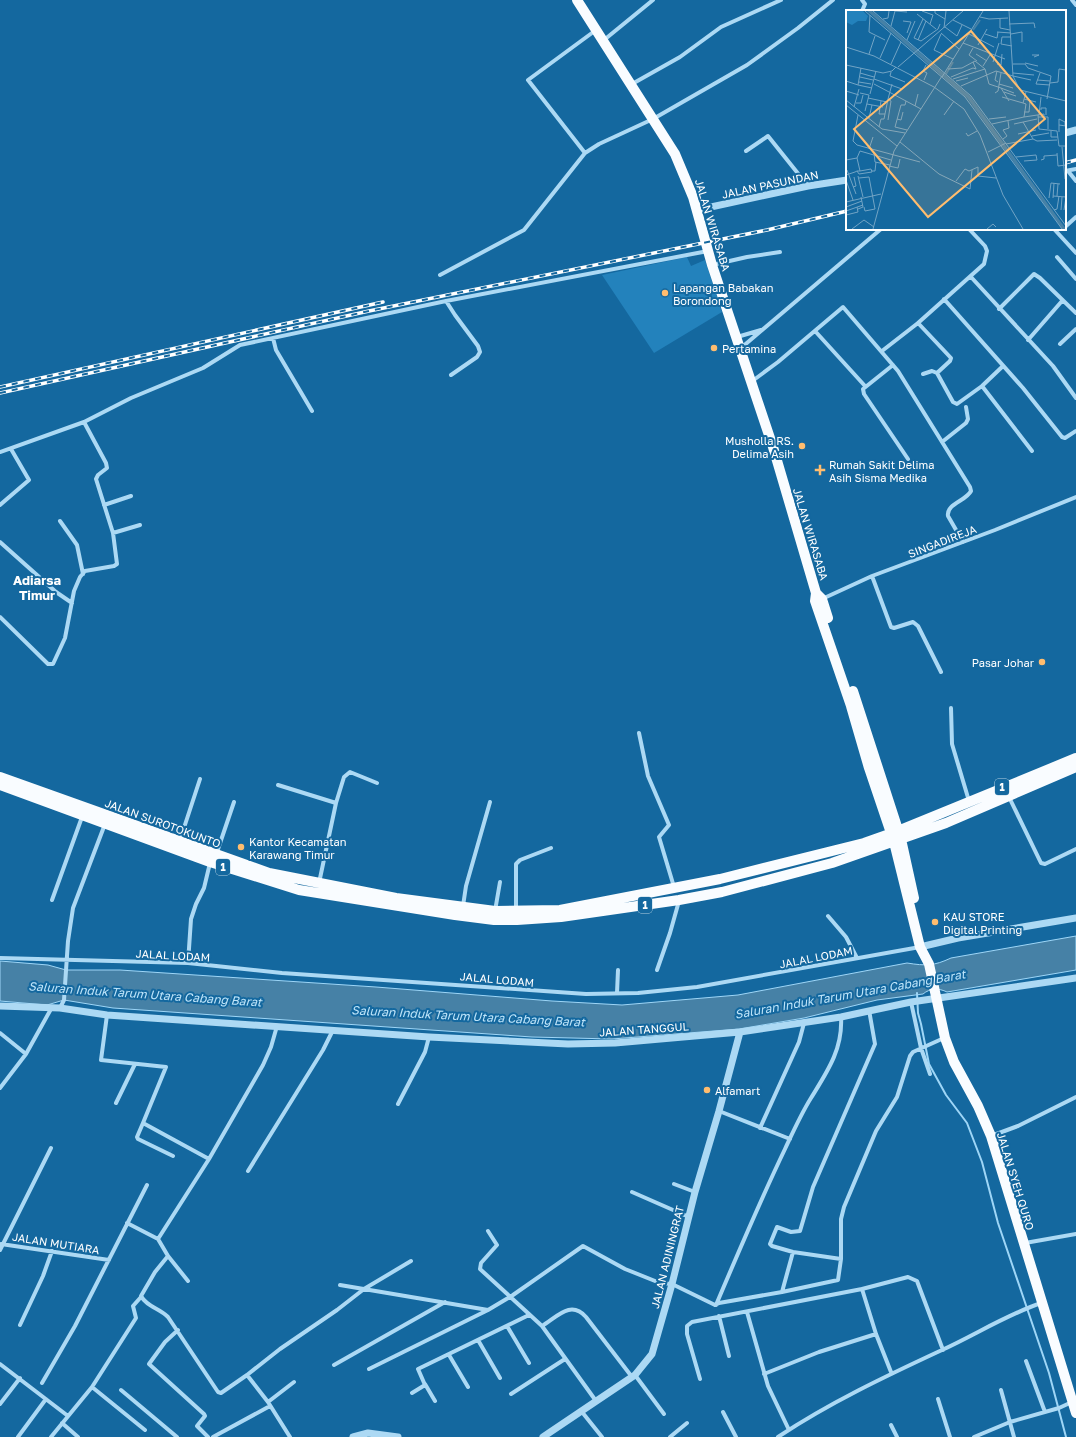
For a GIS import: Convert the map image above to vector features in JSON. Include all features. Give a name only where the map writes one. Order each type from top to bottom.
[{"type":"main road","name":"JALAN WIRASABA","points":[[577,0],[675,154],[697,210],[712,265],[773,447],[849,700],[896,836]]},
{"type":"main road","name":"1","points":[[679,900],[722,892],[832,863],[970,802],[1076,758]]},
{"type":"main road","name":"1","points":[[463,907],[516,912],[560,910],[720,879],[864,842],[896,836],[946,823],[1076,767]]},
{"type":"main road","name":"JALAN SUROTOKUNTO","points":[[0,777],[179,842],[198,853]]},
{"type":"main road","name":"JALAN SUROTOKUNTO","points":[[0,786],[105,824],[198,853],[298,890],[463,907]]},
{"type":"main road","name":"JALAN SYEH QURO","points":[[896,836],[914,900],[945,1038],[954,1062],[978,1106],[990,1136],[1023,1243],[1039,1304],[1076,1413]]},
{"type":"main road","name":"JALAN SUROTOKUNTO","points":[[213,859],[319,884],[355,895],[455,916],[494,920],[561,917],[679,900]]},
{"type":"street","points":[[603,40],[653,0]]},
{"type":"street","points":[[631,84],[680,57],[721,27],[781,0]]},
{"type":"street","points":[[440,275],[524,230],[585,153],[599,144],[653,119],[747,65],[798,28],[833,0]]},
{"type":"street","points":[[862,0],[865,4],[862,10]]},
{"type":"street","points":[[1072,0],[1076,5]]},
{"type":"street","points":[[585,153],[528,83],[528,80],[597,30]]},
{"type":"street","points":[[1066,133],[1076,130]]},
{"type":"street","points":[[746,151],[768,136],[808,186]]},
{"type":"street","points":[[1066,171],[1076,169]]},
{"type":"street","points":[[1066,171],[1076,181]]},
{"type":"street","name":"JALAN PASUNDAN","points":[[697,210],[808,186],[846,180]]},
{"type":"street","points":[[1066,226],[1076,217]]},
{"type":"street","points":[[741,348],[880,230]]},
{"type":"street","points":[[882,351],[918,323],[984,264],[988,251],[970,230]]},
{"type":"street","points":[[1055,230],[1076,253]]},
{"type":"street","points":[[1058,234],[1062,230]]},
{"type":"street","points":[[0,452],[84,422],[131,398],[216,361],[234,348],[273,338],[446,301],[709,251]]},
{"type":"street","points":[[712,265],[741,258],[780,252]]},
{"type":"street","points":[[1057,257],[1076,279]]},
{"type":"street","points":[[999,309],[1034,274],[1076,313]]},
{"type":"street","points":[[971,277],[1053,366],[1076,398]]},
{"type":"street","points":[[944,299],[1023,388],[1062,437],[1065,438],[1076,431]]},
{"type":"street","points":[[446,301],[462,326],[478,346],[480,352],[477,357],[451,374]]},
{"type":"street","points":[[1028,340],[1062,301]]},
{"type":"street","points":[[750,382],[778,362],[843,307],[893,365],[970,487],[971,491],[968,497],[949,508],[948,512],[948,516],[963,542]]},
{"type":"street","points":[[918,323],[951,358],[950,361],[937,373]]},
{"type":"street","points":[[736,337],[763,330]]},
{"type":"street","points":[[1060,344],[1076,330]]},
{"type":"street","points":[[815,331],[864,386],[864,394],[908,459]]},
{"type":"street","points":[[273,338],[276,350],[312,411]]},
{"type":"street","points":[[864,386],[893,365]]},
{"type":"street","points":[[924,374],[932,371],[937,373],[953,402],[957,404],[982,386],[1003,366]]},
{"type":"street","points":[[982,386],[1032,451]]},
{"type":"street","points":[[942,442],[966,423],[968,419],[966,407]]},
{"type":"street","points":[[0,618],[48,664],[52,665],[65,638],[74,591],[83,574],[88,570],[116,565],[117,562],[113,533],[96,476],[106,470],[106,463],[84,422]]},
{"type":"street","points":[[0,505],[29,480],[11,449]]},
{"type":"street","points":[[104,505],[131,496]]},
{"type":"street","name":"SINGADIREJA","points":[[818,598],[1076,497]]},
{"type":"street","points":[[60,521],[77,545],[83,574]]},
{"type":"street","points":[[113,533],[140,525]]},
{"type":"street","points":[[0,542],[56,592],[72,603]]},
{"type":"street","points":[[872,576],[891,627],[894,628],[912,622],[918,626],[940,672]]},
{"type":"street","points":[[951,708],[952,744],[970,802]]},
{"type":"street","points":[[639,733],[648,776],[669,824],[659,837],[675,888]]},
{"type":"street","points":[[319,884],[336,803],[344,777],[348,772],[377,783]]},
{"type":"street","points":[[179,842],[200,779]]},
{"type":"street","points":[[278,785],[336,803]]},
{"type":"street","points":[[1009,796],[1041,863],[1045,864],[1076,849]]},
{"type":"street","points":[[188,963],[192,919],[196,904],[204,888],[234,802]]},
{"type":"street","points":[[463,907],[466,886],[490,802]]},
{"type":"street","points":[[52,900],[82,816]]},
{"type":"street","points":[[60,1008],[64,1000],[68,961],[68,941],[73,908],[105,824]]},
{"type":"street","points":[[516,912],[516,864],[520,860],[551,848]]},
{"type":"street","points":[[495,911],[500,882]]},
{"type":"street","points":[[657,970],[670,933],[679,900]]},
{"type":"street","points":[[828,916],[843,932],[856,958]]},
{"type":"street","points":[[924,946],[958,938],[1076,918]]},
{"type":"street","name":"JALAL LODAM","points":[[0,958],[188,963],[282,973],[586,994],[697,987],[924,946]]},
{"type":"street","points":[[617,993],[618,970]]},
{"type":"street","name":"JALAN TANGGUL","points":[[0,1008],[60,1008],[107,1015],[278,1026],[429,1038],[568,1044],[615,1043],[740,1032],[841,1018],[869,1010],[935,997],[1076,978]]},
{"type":"street","points":[[914,1002],[921,1048],[930,1074]]},
{"type":"street","points":[[0,1088],[26,1054],[51,1009]]},
{"type":"street","points":[[841,1259],[793,1252],[772,1246],[770,1244],[777,1227],[791,1232],[800,1231],[813,1187],[875,1044],[869,1010]]},
{"type":"street","points":[[107,1015],[101,1060],[166,1067],[137,1138],[173,1156]]},
{"type":"street","points":[[715,1305],[757,1207],[790,1139],[831,1065],[840,1043],[841,1018]]},
{"type":"street","points":[[760,1128],[799,1042],[804,1023]]},
{"type":"street","points":[[158,1239],[209,1159],[262,1065],[271,1047],[278,1026]]},
{"type":"street","points":[[248,1171],[333,1030]]},
{"type":"street","name":"JALAN ADININGRAT","points":[[543,1437],[633,1376],[652,1354],[672,1284],[695,1192],[740,1032]]},
{"type":"street","points":[[0,1033],[26,1054]]},
{"type":"street","points":[[398,1104],[425,1052],[429,1038]]},
{"type":"street","points":[[369,1369],[510,1298],[581,1246],[625,1269],[660,1283],[672,1284],[715,1305],[838,1280],[841,1259],[840,1223],[844,1207],[876,1131],[897,1097],[910,1056],[913,1052],[945,1038]]},
{"type":"street","points":[[116,1103],[135,1064]]},
{"type":"street","points":[[990,1136],[1018,1126],[1076,1097]]},
{"type":"street","points":[[719,1111],[790,1139]]},
{"type":"street","points":[[143,1123],[209,1159]]},
{"type":"street","points":[[0,1250],[1,1244],[51,1148]]},
{"type":"street","points":[[674,1184],[695,1192]]},
{"type":"street","points":[[42,1383],[76,1326],[147,1185]]},
{"type":"street","points":[[632,1192],[689,1217]]},
{"type":"street","points":[[127,1223],[158,1239],[168,1256],[188,1280]]},
{"type":"street","points":[[488,1231],[497,1245],[483,1260],[480,1267],[510,1298],[542,1326],[596,1401]]},
{"type":"street","points":[[1023,1243],[1076,1234]]},
{"type":"street","name":"JALAN MUTIARA","points":[[1,1244],[109,1260]]},
{"type":"street","points":[[20,1325],[43,1276],[52,1251]]},
{"type":"street","points":[[782,1292],[793,1252]]},
{"type":"street","points":[[51,1437],[92,1387],[136,1318],[133,1306],[141,1297],[145,1287],[168,1256]]},
{"type":"street","points":[[141,1297],[151,1306],[163,1312],[178,1330],[219,1393],[247,1375],[280,1348],[337,1310],[364,1289],[411,1261]]},
{"type":"street","points":[[700,1379],[686,1326],[692,1322],[862,1289],[908,1277],[917,1281],[943,1350]]},
{"type":"street","points":[[340,1285],[488,1310]]},
{"type":"street","points":[[862,1289],[876,1334],[892,1372]]},
{"type":"street","points":[[334,1365],[446,1302]]},
{"type":"street","points":[[778,1437],[892,1372],[943,1350],[1021,1310],[1039,1304]]},
{"type":"street","points":[[542,1326],[570,1309],[577,1309],[586,1317],[664,1414]]},
{"type":"street","points":[[747,1312],[768,1386],[789,1430]]},
{"type":"street","points":[[435,1401],[418,1369],[529,1315]]},
{"type":"street","points":[[719,1316],[729,1356]]},
{"type":"street","points":[[507,1326],[529,1363]]},
{"type":"street","points":[[178,1330],[165,1342],[149,1364],[204,1414],[205,1416],[197,1426],[208,1437]]},
{"type":"street","points":[[764,1374],[819,1352],[876,1334]]},
{"type":"street","points":[[478,1340],[500,1378]]},
{"type":"street","points":[[449,1355],[468,1387]]},
{"type":"street","points":[[511,1394],[565,1359]]},
{"type":"street","points":[[1026,1361],[1045,1412]]},
{"type":"street","points":[[0,1364],[68,1416]]},
{"type":"street","points":[[247,1375],[269,1404],[290,1437]]},
{"type":"street","points":[[0,1404],[20,1378]]},
{"type":"street","points":[[213,1437],[269,1404],[294,1382]]},
{"type":"street","points":[[412,1393],[424,1387],[425,1384]]},
{"type":"street","points":[[92,1387],[145,1430]]},
{"type":"street","points":[[121,1390],[177,1437]]},
{"type":"street","points":[[1001,1390],[1014,1437]]},
{"type":"street","points":[[18,1437],[46,1399]]},
{"type":"street","points":[[938,1399],[950,1437]]},
{"type":"street","points":[[974,1437],[980,1436],[1010,1422],[1053,1410],[1072,1402]]},
{"type":"street","points":[[582,1412],[602,1437]]},
{"type":"street","points":[[723,1412],[736,1437]]},
{"type":"street","points":[[62,1423],[78,1437]]},
{"type":"street","points":[[670,1437],[687,1423]]},
{"type":"street","points":[[891,1425],[897,1437]]},
{"type":"street","points":[[353,1437],[368,1433],[398,1437]]},
{"type":"shaded area","name":"Lapangan Babakan Borondong","points":[[687,257],[691,266],[705,260],[722,312],[654,353],[602,275]]},
{"type":"water","name":"Saluran Induk Tarum Utara Cabang Barat","points":[[1076,936],[1076,970],[947,992],[938,989],[932,990],[923,994],[877,1000],[804,1018],[739,1029],[612,1039],[532,1037],[113,1008],[64,1000],[47,1005],[0,1001],[0,961],[48,965],[66,970],[120,970],[622,1005],[738,995],[907,963],[920,965],[935,964],[951,958]]},
{"type":"waterway","name":"Saluran Induk Tarum Utara Cabang Barat","points":[[917,993],[918,1013],[929,1064],[946,1095],[967,1123],[982,1162],[998,1223],[1049,1373],[1066,1437]]},
{"type":"railway","points":[[1066,163],[1076,160]]},
{"type":"railway","points":[[0,393],[369,311],[767,230],[846,211]]},
{"type":"railway","points":[[0,387],[383,302]]},
{"type":"place","name":"Lapangan Babakan Borondong","points":[[665,293]]},
{"type":"place","name":"Pertamina","points":[[714,348]]},
{"type":"place","name":"Musholla RS. Delima Asih","points":[[802,446]]},
{"type":"place","name":"Rumah Sakit Delima Asih Sisma Medika","points":[[820,470]]},
{"type":"place","name":"Pasar Johar","points":[[1042,662]]},
{"type":"place","name":"Kantor Kecamatan Karawang Timur","points":[[241,847]]},
{"type":"place","name":"KAU STORE Digital Printing","points":[[935,922]]},
{"type":"place","name":"Alfamart","points":[[707,1090]]},
{"type":"district","name":"Adiarsa Timur","points":[[37,588]]}]
